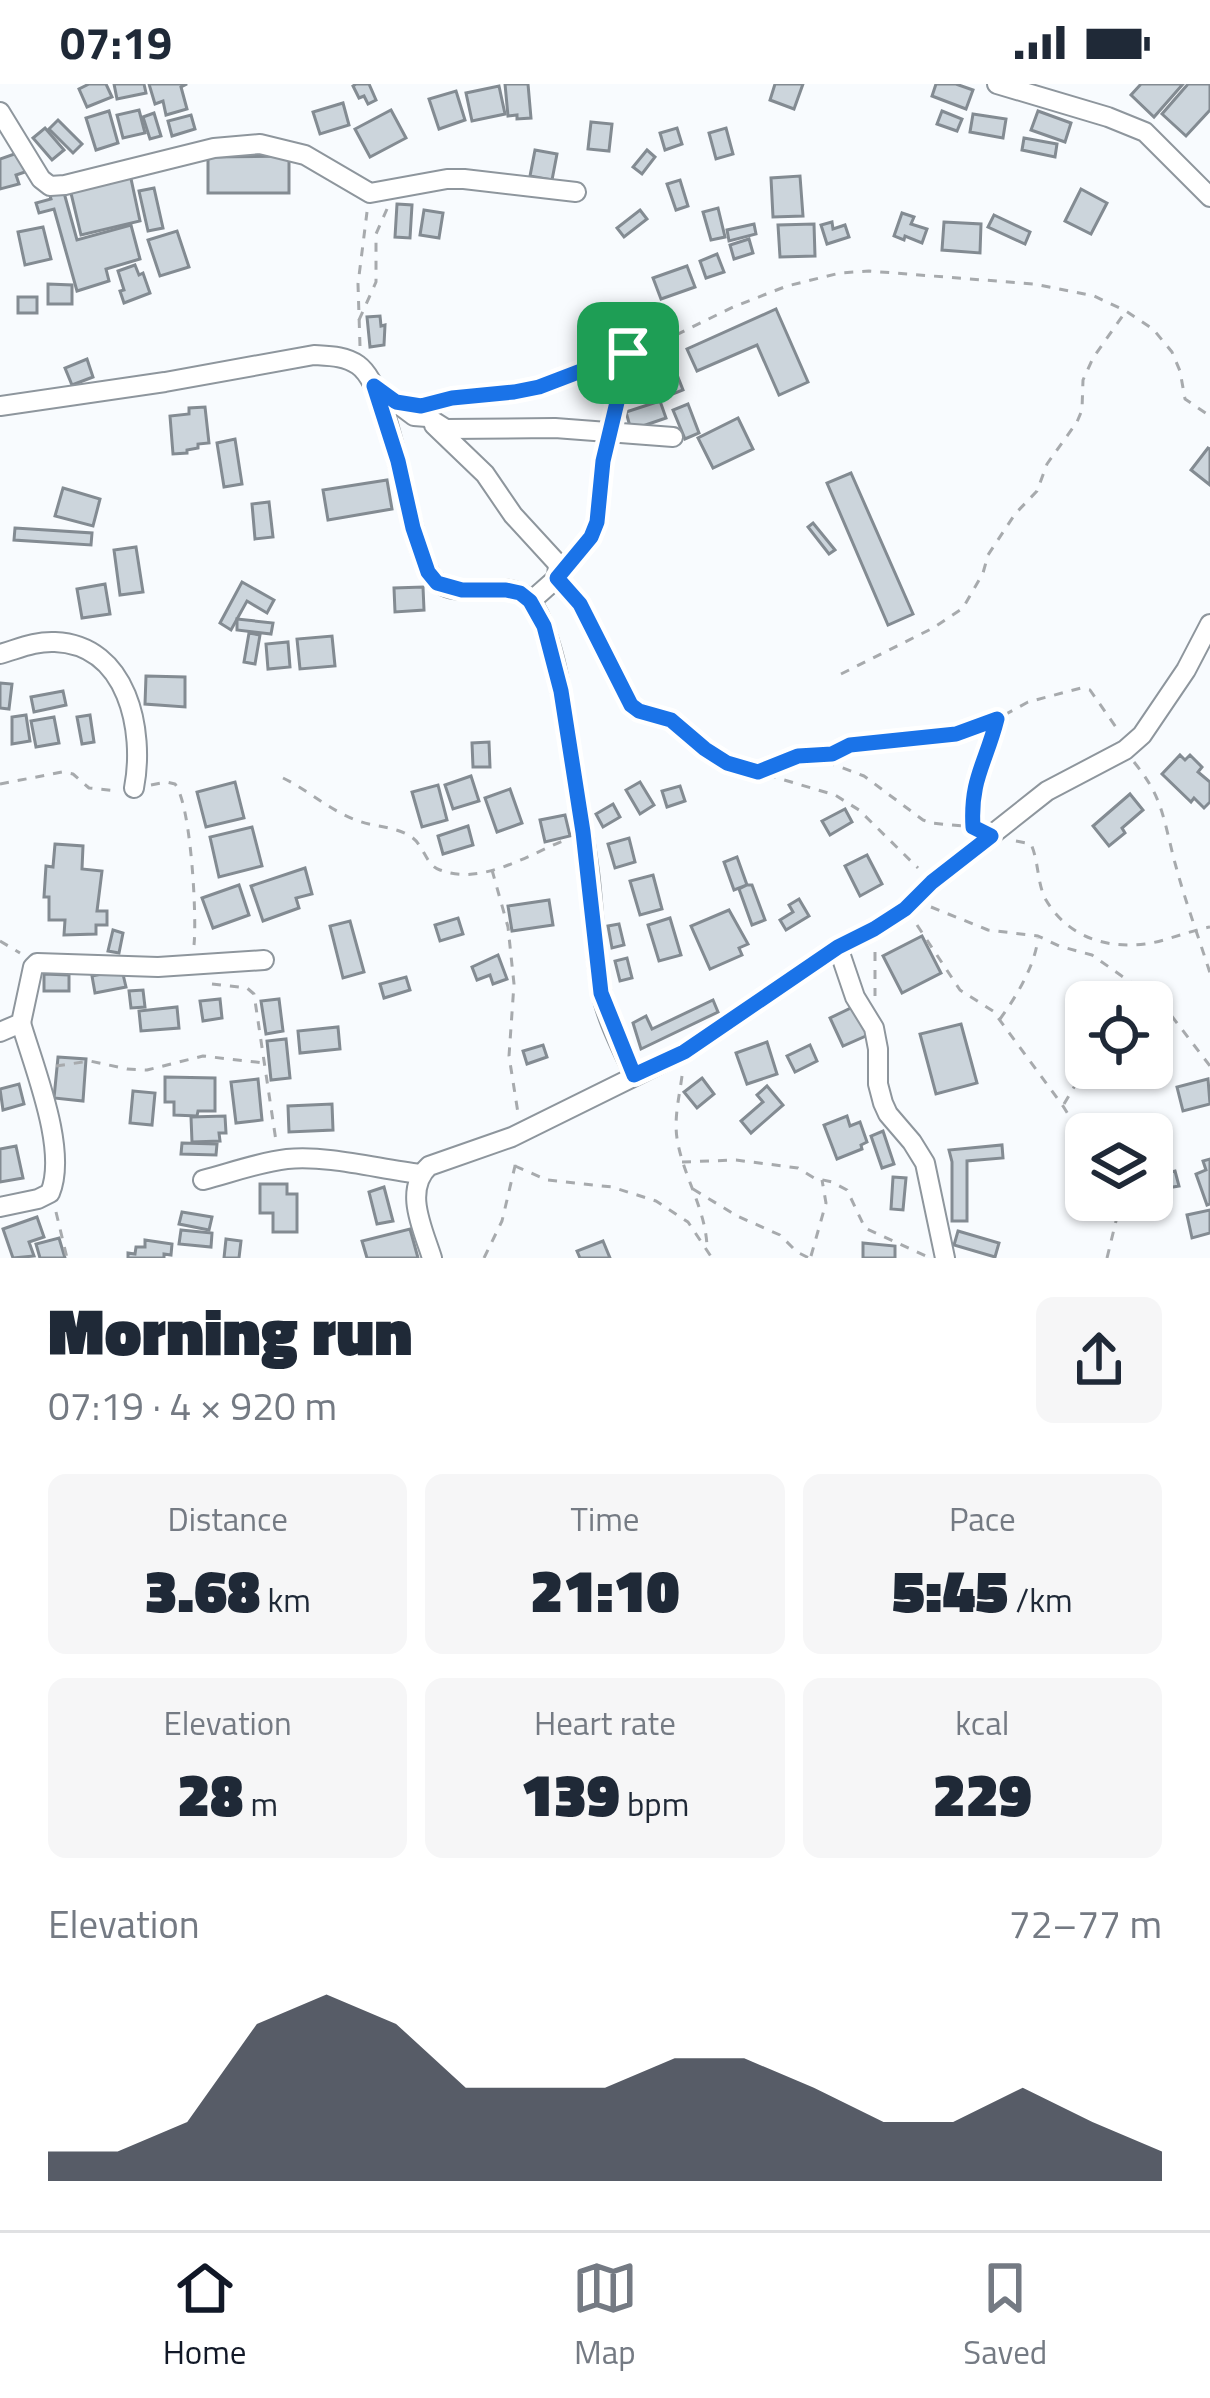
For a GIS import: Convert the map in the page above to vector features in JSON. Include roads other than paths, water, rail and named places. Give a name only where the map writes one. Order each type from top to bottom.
[{"type":"street","points":[[997,84],[1145,132],[1210,197]]},
{"type":"street","points":[[0,112],[50,186],[214,148],[260,144],[305,155],[370,193],[464,178],[575,192]]},
{"type":"street","points":[[0,406],[314,355],[337,356],[362,368],[374,386],[428,572],[437,583],[462,590],[520,593],[544,626],[561,691],[583,832],[601,993],[634,1075]]},
{"type":"street","points":[[374,386],[414,416],[427,417],[446,429],[555,428],[673,437]]},
{"type":"street","points":[[427,417],[485,474],[513,515],[558,564],[558,576],[530,601]]},
{"type":"street","points":[[432,1258],[415,1200],[420,1174],[429,1166],[515,1135],[684,1052],[838,947],[874,929],[1047,790],[1125,751],[1142,735],[1186,670],[1210,624]]},
{"type":"street","points":[[0,654],[32,644],[62,642],[85,649],[109,669],[134,710],[138,729],[134,788]]},
{"type":"street","points":[[838,947],[855,997],[874,1028],[880,1095],[888,1114],[925,1163],[945,1258]]},
{"type":"street","points":[[0,1207],[38,1199],[50,1193],[56,1181],[57,1157],[21,1024],[37,962],[158,967],[264,960]]},
{"type":"street","points":[[0,1032],[21,1024]]},
{"type":"street","points":[[203,1180],[285,1160],[343,1160],[420,1174]]}]
